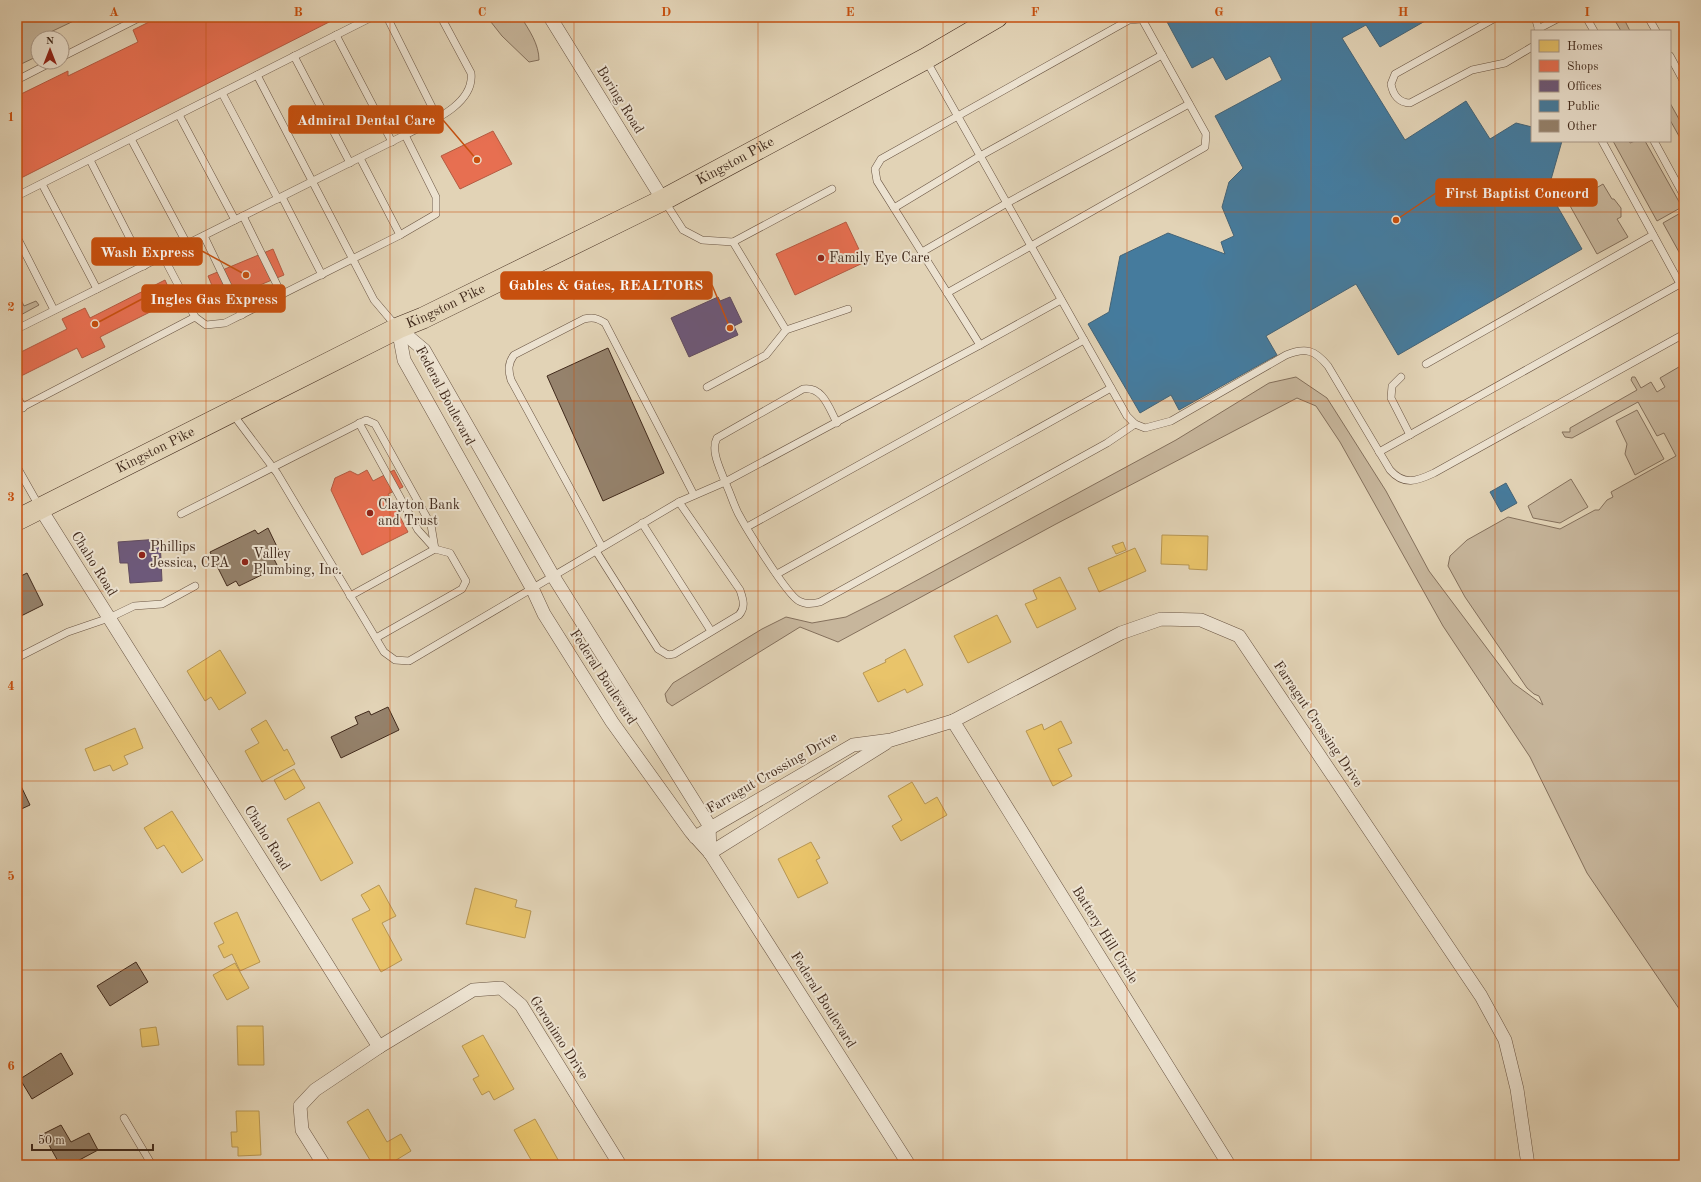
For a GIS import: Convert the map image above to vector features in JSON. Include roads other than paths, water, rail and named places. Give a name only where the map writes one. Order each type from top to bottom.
[{"type":"main road","name":"Kingston Pike","points":[[17,520],[398,328],[424,318],[663,200],[925,59],[997,17]]},
{"type":"street","name":"Boring Road","points":[[550,17],[663,200]]},
{"type":"street","name":"Federal Boulevard","points":[[398,328],[424,350],[553,576],[709,825],[710,853]]},
{"type":"street","name":"Federal Boulevard","points":[[398,328],[404,360],[532,588],[544,614],[612,722],[695,837],[710,853],[909,1165]]},
{"type":"street","name":"Chaho Road","points":[[40,508],[379,1047]]},
{"type":"street","name":"Farragut Crossing Drive","points":[[695,837],[853,745],[891,740],[953,721],[1121,633],[1161,619],[1202,620],[1239,636],[1481,996],[1506,1040],[1518,1089],[1528,1165]]},
{"type":"street","name":"Battery Hill Circle","points":[[953,721],[1229,1165]]},
{"type":"street","name":"Farragut Crossing Drive","points":[[710,853],[891,740]]},
{"type":"street","points":[[768,794],[778,810]]},
{"type":"street","name":"Geronimo Drive","points":[[379,1047],[472,990],[501,988],[521,1005],[620,1165]]},
{"type":"street","points":[[324,1165],[302,1130],[300,1106],[315,1090],[379,1047]]},
{"type":"lane","points":[[70,53],[141,17]]},
{"type":"lane","points":[[17,196],[372,17]]},
{"type":"lane","points":[[387,17],[438,119]]},
{"type":"lane","points":[[17,329],[438,119],[461,100],[472,81],[471,73],[441,17]]},
{"type":"lane","points":[[1497,17],[1395,74],[1391,84],[1396,96],[1404,103],[1410,103],[1472,70],[1505,64],[1531,48]]},
{"type":"lane","points":[[1535,17],[1539,30],[1561,17]]},
{"type":"lane","points":[[1586,17],[1593,30]]},
{"type":"lane","points":[[1648,17],[1655,30]]},
{"type":"lane","points":[[947,292],[1031,246],[1204,146],[1206,134],[1142,19],[1129,20],[880,159],[877,164],[875,169],[877,181],[980,345]]},
{"type":"lane","points":[[336,35],[392,142]]},
{"type":"lane","points":[[894,208],[980,156],[1162,55]]},
{"type":"lane","points":[[294,56],[350,163]]},
{"type":"lane","points":[[1671,58],[1684,82]]},
{"type":"lane","points":[[925,59],[1127,416],[1135,424],[1146,428],[1171,421],[1286,355],[1298,350],[1308,351],[1316,353],[1328,366],[1390,470],[1397,478],[1420,480],[1684,334]]},
{"type":"lane","points":[[17,80],[36,70]]},
{"type":"lane","points":[[257,75],[374,300],[398,328]]},
{"type":"lane","points":[[222,93],[322,275]]},
{"type":"lane","points":[[922,252],[1007,203],[1189,104]]},
{"type":"lane","points":[[179,115],[235,220]]},
{"type":"lane","points":[[163,256],[195,318],[206,325],[225,323],[400,236],[436,214],[436,197],[405,135]]},
{"type":"lane","points":[[131,139],[187,244]]},
{"type":"lane","points":[[1603,142],[1684,291]]},
{"type":"lane","points":[[1655,142],[1684,196]]},
{"type":"lane","points":[[360,158],[400,236]]},
{"type":"lane","points":[[90,160],[144,266]]},
{"type":"lane","points":[[42,184],[97,289]]},
{"type":"lane","points":[[663,200],[683,230],[702,240],[733,242],[832,189]]},
{"type":"lane","points":[[243,216],[282,295]]},
{"type":"lane","points":[[1426,364],[1653,235]]},
{"type":"lane","points":[[17,236],[54,310]]},
{"type":"lane","points":[[204,236],[242,315]]},
{"type":"lane","points":[[733,242],[786,330]]},
{"type":"lane","points":[[1379,452],[1680,284]]},
{"type":"lane","points":[[232,412],[272,467],[384,652],[395,660],[409,662],[679,502],[726,482],[1061,300]]},
{"type":"lane","points":[[707,387],[766,355],[786,330],[848,309]]},
{"type":"lane","points":[[679,502],[740,590],[743,598],[743,610],[739,615],[711,632],[674,654],[668,655],[658,649],[599,549],[511,380],[508,366],[514,355],[584,319],[592,317],[605,323],[694,495]]},
{"type":"lane","points":[[17,397],[20,409],[195,318]]},
{"type":"lane","points":[[747,527],[1084,340]]},
{"type":"lane","points":[[1401,378],[1392,386],[1391,398],[1410,435]]},
{"type":"lane","points":[[837,423],[819,392],[809,388],[803,389],[717,438],[715,442],[716,455],[739,514],[793,597],[798,601],[812,604],[820,602],[1107,443],[1135,424]]},
{"type":"lane","points":[[777,574],[1111,388]]},
{"type":"lane","points":[[181,514],[366,420],[375,424],[431,525],[436,549]]},
{"type":"lane","points":[[359,423],[418,530],[436,549],[450,553],[466,581],[462,589],[376,638]]},
{"type":"lane","points":[[17,467],[40,508]]},
{"type":"lane","points":[[642,523],[711,632]]},
{"type":"lane","points":[[350,596],[436,549]]},
{"type":"lane","points":[[17,658],[68,632],[109,618],[134,606],[162,604],[195,586]]},
{"type":"lane","points":[[124,1118],[152,1165]]},
{"type":"place","name":"Admiral Dental Care","points":[[477,160]]},
{"type":"place","name":"First Baptist Concord","points":[[1396,220]]},
{"type":"place","name":"Family Eye Care","points":[[821,258]]},
{"type":"place","name":"Wash Express","points":[[246,275]]},
{"type":"place","name":"Ingles Gas Express","points":[[95,324]]},
{"type":"place","name":"Gables & Gates, REALTORS","points":[[730,328]]},
{"type":"place","name":"Clayton Bank and Trust","points":[[370,513]]},
{"type":"place","name":"Phillips Jessica, CPA","points":[[142,555]]},
{"type":"place","name":"Valley Plumbing, Inc.","points":[[245,562]]}]
